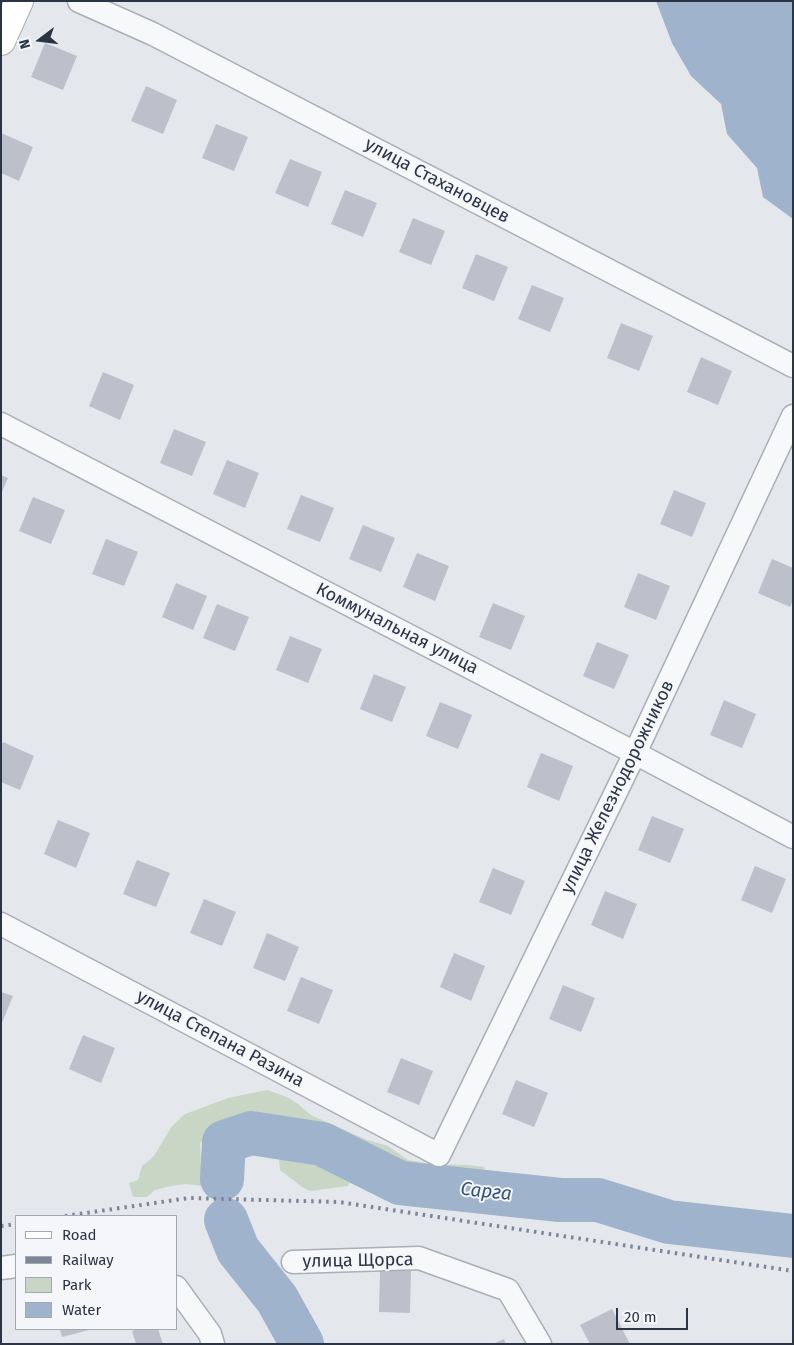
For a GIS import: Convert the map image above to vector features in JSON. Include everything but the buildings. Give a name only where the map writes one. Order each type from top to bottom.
[{"type":"street","points":[[1,41],[19,1]]},
{"type":"street","name":"улица Стахановцев","points":[[79,1],[153,34],[793,366]]},
{"type":"street","name":"улица Железнодорожников","points":[[439,1155],[635,753],[793,416]]},
{"type":"street","name":"Коммунальная улица","points":[[1,424],[793,837]]},
{"type":"street","name":"улица Степана Разина","points":[[1,924],[439,1155]]},
{"type":"street","name":"улица Щорса","points":[[293,1262],[419,1258],[508,1290],[540,1344]]},
{"type":"street","points":[[1,1268],[15,1266]]},
{"type":"street","points":[[178,1290],[210,1334],[213,1344]]},
{"type":"green space","points":[[267,1090],[287,1097],[311,1115],[367,1140],[388,1146],[408,1160],[431,1164],[484,1167],[492,1187],[492,1193],[482,1203],[469,1198],[458,1186],[442,1188],[435,1193],[411,1190],[399,1175],[369,1160],[358,1162],[348,1186],[310,1191],[280,1170],[278,1151],[270,1144],[258,1144],[242,1148],[232,1145],[239,1133],[269,1125],[271,1117],[257,1112],[247,1118],[223,1126],[212,1132],[200,1143],[201,1167],[207,1175],[202,1186],[186,1184],[171,1186],[155,1190],[147,1197],[133,1197],[129,1183],[138,1180],[142,1166],[154,1156],[172,1126],[185,1114],[228,1098]]},
{"type":"water","points":[[656,1],[793,1],[793,219],[763,197],[757,168],[727,134],[721,104],[691,76],[672,43]]},
{"type":"waterway","name":"Сарга","points":[[222,1179],[224,1142],[251,1133],[322,1144],[400,1183],[560,1200],[598,1200],[669,1222],[793,1236]]},
{"type":"waterway","name":"Сарга","points":[[226,1220],[238,1250],[277,1299],[302,1344]]},
{"type":"railway","points":[[72,1215],[189,1198],[339,1202],[793,1271]]},
{"type":"railway","points":[[1,1226],[15,1224]]}]
